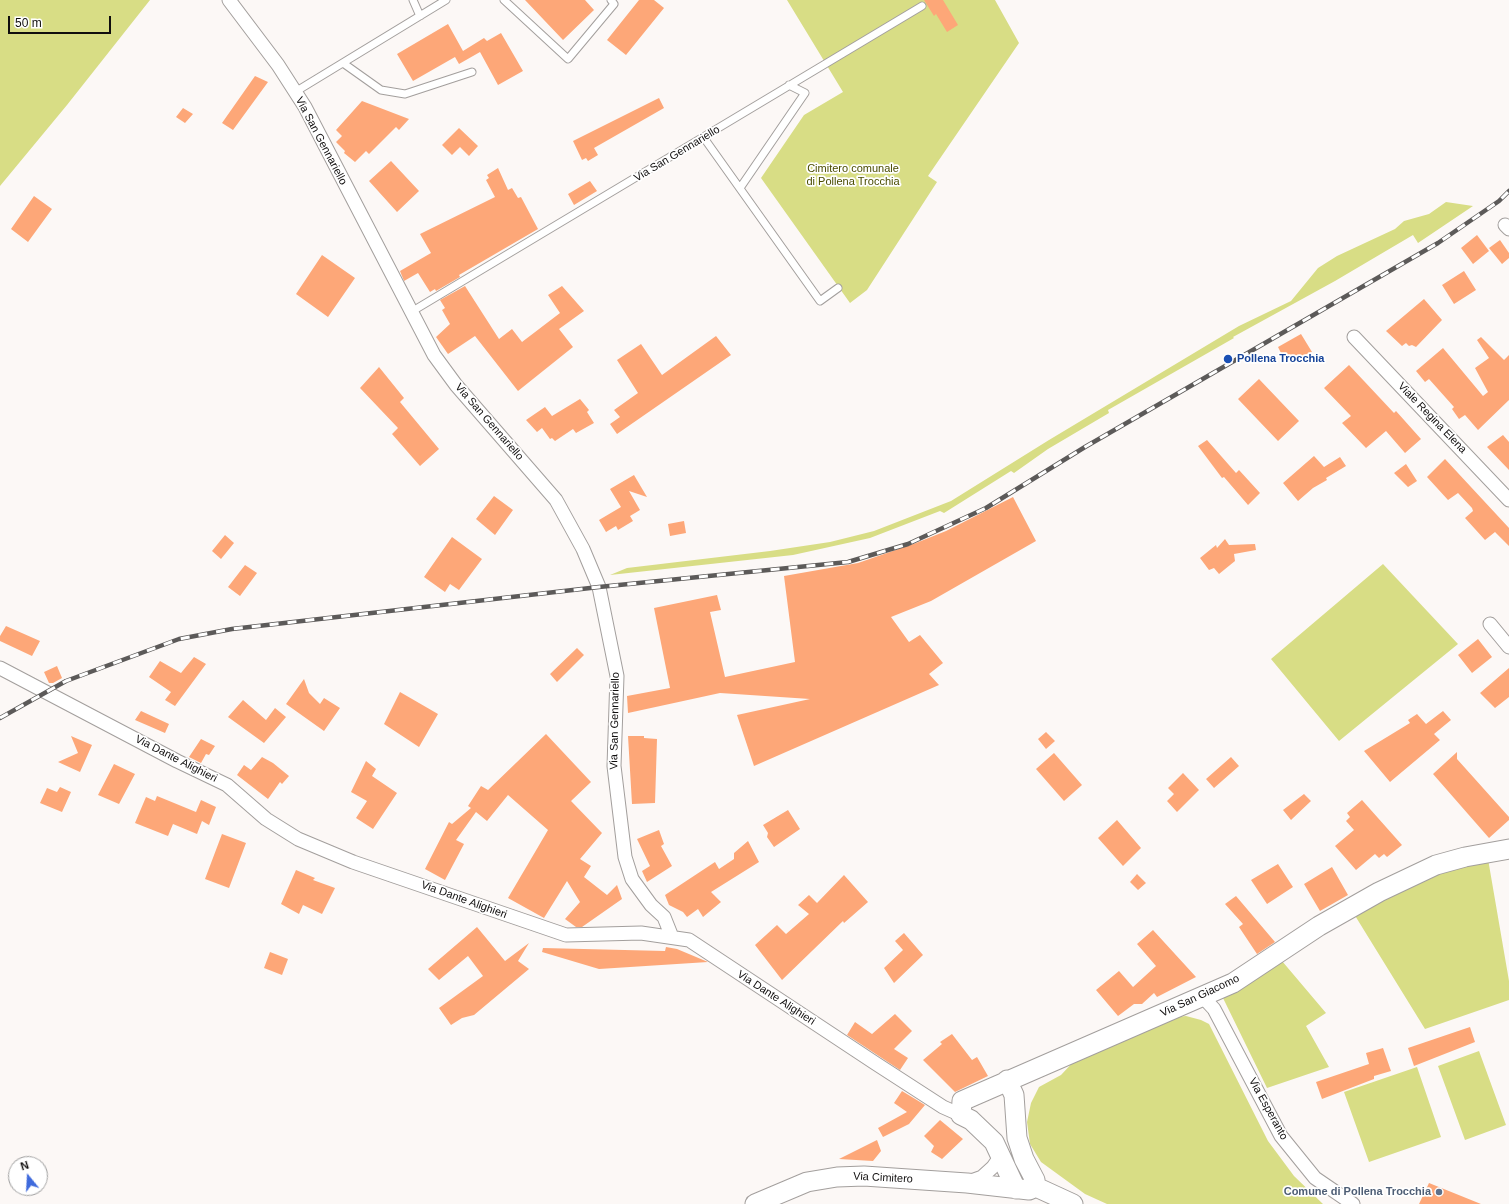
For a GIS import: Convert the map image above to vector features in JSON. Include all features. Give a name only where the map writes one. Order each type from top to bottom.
[{"type":"street","name":"Via San Gennariello","points":[[229,0],[278,65],[305,108],[434,355],[449,375],[556,500],[583,549],[599,587],[617,676],[614,766],[618,814],[625,857],[632,879],[650,904],[664,916],[672,936]]},
{"type":"street","name":"Viale Regina Elena","points":[[1354,337],[1509,500]]},
{"type":"street","points":[[1490,624],[1509,647]]},
{"type":"street","name":"Via Dante Alighieri","points":[[0,668],[177,761],[227,785],[266,819],[298,839],[353,862],[566,935],[641,933],[672,936],[689,940],[932,1099],[962,1108],[971,1120],[990,1136],[998,1149],[1000,1157],[1016,1189]]},
{"type":"street","name":"Via San Giacomo","points":[[962,1108],[1007,1080],[1232,983],[1319,926],[1379,892],[1436,865],[1465,857],[1509,849]]},
{"type":"street","name":"Via Esperanto","points":[[1202,996],[1214,1009],[1281,1136],[1315,1178],[1353,1204]]},
{"type":"street","points":[[1007,1080],[1014,1095],[1017,1138],[1026,1164],[1035,1180],[1036,1187]]},
{"type":"street","points":[[967,1183],[982,1177],[993,1167],[1000,1157]]},
{"type":"street","name":"Via Cimitero","points":[[755,1204],[807,1182],[837,1177],[864,1176],[967,1183],[1016,1189]]},
{"type":"street","points":[[1016,1189],[1029,1190],[1036,1187],[1073,1204]]},
{"type":"lane","points":[[413,0],[420,16]]},
{"type":"lane","points":[[295,92],[446,0]]},
{"type":"lane","points":[[504,0],[568,59],[614,4],[611,0]]},
{"type":"lane","name":"Via San Gennariello","points":[[412,312],[922,6]]},
{"type":"lane","points":[[343,63],[381,90],[405,94],[472,72]]},
{"type":"lane","points":[[740,188],[805,93],[789,85]]},
{"type":"lane","points":[[704,138],[820,301],[838,288]]},
{"type":"green space","points":[[0,0],[150,0],[67,105],[0,186]]},
{"type":"green space","name":"Cimitero comunale di Pollena Trocchia","points":[[787,0],[995,0],[1019,43],[928,176],[937,182],[867,290],[850,303],[761,178],[804,115],[843,92]]},
{"type":"green space","points":[[1446,202],[1473,206],[1418,243],[1413,235],[1335,281],[1233,337],[1234,338],[1108,410],[1109,413],[1048,449],[1014,473],[1011,471],[944,513],[940,511],[870,538],[793,555],[610,575],[627,568],[770,551],[830,542],[874,531],[951,501],[1049,440],[1239,326],[1291,301],[1318,268],[1337,256],[1395,229],[1404,221],[1429,214]]},
{"type":"green space","points":[[1383,564],[1458,644],[1339,741],[1271,659]]},
{"type":"green space","points":[[1488,859],[1509,981],[1509,1000],[1425,1029],[1354,914],[1396,893],[1449,870]]},
{"type":"green space","points":[[1282,961],[1326,1013],[1306,1026],[1329,1067],[1267,1088],[1223,998]]},
{"type":"green space","points":[[1186,1016],[1209,1024],[1268,1141],[1294,1176],[1323,1204],[1107,1204],[1085,1194],[1041,1162],[1030,1144],[1027,1122],[1031,1103],[1039,1087],[1061,1075],[1077,1058],[1177,1017]]},
{"type":"green space","points":[[1479,1051],[1506,1125],[1465,1140],[1438,1066]]},
{"type":"green space","points":[[1417,1067],[1441,1137],[1369,1162],[1344,1092]]},
{"type":"building","points":[[525,0],[585,0],[594,10],[563,40]]},
{"type":"building","points":[[639,0],[654,0],[664,8],[626,55],[607,40]]},
{"type":"building","points":[[924,0],[943,0],[958,25],[947,32],[936,14],[934,16]]},
{"type":"building","points":[[448,24],[463,51],[484,38],[487,41],[501,33],[523,71],[498,85],[480,52],[459,64],[455,57],[413,81],[397,54]]},
{"type":"building","points":[[255,76],[268,82],[233,130],[222,123]]},
{"type":"building","points":[[659,98],[664,108],[594,148],[598,155],[588,161],[586,158],[582,160],[573,141]]},
{"type":"building","points":[[362,101],[409,119],[399,130],[396,127],[369,154],[366,151],[355,162],[344,153],[345,151],[336,142],[342,136],[336,130]]},
{"type":"building","points":[[183,108],[193,114],[185,123],[176,117]]},
{"type":"building","points":[[459,128],[478,146],[469,156],[460,147],[452,155],[442,145]]},
{"type":"building","points":[[391,161],[419,191],[397,212],[369,181]]},
{"type":"building","points":[[498,168],[508,190],[512,188],[518,198],[521,197],[538,229],[459,275],[460,277],[436,291],[435,289],[430,292],[418,273],[404,281],[400,271],[431,253],[420,234],[495,197],[486,180],[489,178],[487,175]]},
{"type":"building","points":[[590,181],[597,191],[574,205],[568,194]]},
{"type":"building","points":[[34,196],[52,209],[28,242],[11,229]]},
{"type":"building","points":[[1477,235],[1489,251],[1473,264],[1461,248]]},
{"type":"building","points":[[1500,240],[1509,253],[1509,258],[1502,264],[1489,248]]},
{"type":"building","points":[[322,255],[355,278],[328,317],[296,294]]},
{"type":"building","points":[[1464,271],[1476,290],[1454,304],[1442,285]]},
{"type":"building","points":[[465,286],[499,339],[512,329],[522,342],[560,313],[548,295],[562,286],[584,311],[559,329],[573,347],[518,391],[475,336],[448,354],[436,337],[450,324],[442,310],[445,308],[440,300]]},
{"type":"building","points":[[1424,299],[1442,320],[1416,347],[1412,345],[1409,346],[1406,343],[1402,346],[1386,331]]},
{"type":"building","points":[[1301,334],[1312,352],[1286,363],[1278,347]]},
{"type":"building","points":[[716,336],[731,355],[617,434],[610,424],[620,417],[614,410],[638,393],[617,360],[641,344],[662,375]]},
{"type":"building","points":[[1481,337],[1504,360],[1509,355],[1509,400],[1478,430],[1465,415],[1459,419],[1452,409],[1454,407],[1429,379],[1425,382],[1416,371],[1443,348],[1483,396],[1488,392],[1475,368],[1489,358],[1477,340]]},
{"type":"building","points":[[1349,365],[1394,413],[1396,411],[1421,439],[1405,453],[1386,431],[1366,448],[1342,423],[1351,416],[1324,388]]},
{"type":"building","points":[[379,367],[404,398],[400,402],[439,449],[420,466],[392,434],[398,428],[360,388]]},
{"type":"building","points":[[1259,379],[1299,421],[1278,441],[1238,399]]},
{"type":"building","points":[[580,399],[589,410],[587,412],[594,423],[576,433],[573,429],[555,441],[552,438],[550,439],[542,428],[537,432],[526,420],[545,407],[552,416]]},
{"type":"building","points":[[1503,435],[1509,442],[1509,470],[1487,447]]},
{"type":"building","points":[[1207,440],[1236,473],[1239,470],[1260,493],[1248,505],[1224,477],[1222,478],[1198,446]]},
{"type":"building","points":[[1314,456],[1324,467],[1340,457],[1346,466],[1326,478],[1327,480],[1313,488],[1298,501],[1283,483]]},
{"type":"building","points":[[1445,459],[1509,528],[1509,546],[1495,532],[1485,540],[1465,518],[1473,511],[1472,508],[1458,493],[1448,500],[1427,477]]},
{"type":"building","points":[[1406,464],[1417,481],[1408,487],[1394,473]]},
{"type":"building","points":[[634,475],[647,497],[629,491],[640,510],[630,516],[633,521],[618,530],[616,526],[606,532],[599,520],[621,507],[610,489]]},
{"type":"building","points":[[494,496],[513,510],[495,535],[476,519]]},
{"type":"building","points":[[1013,497],[1036,541],[931,601],[891,617],[909,642],[920,635],[943,663],[929,674],[939,685],[754,766],[737,715],[810,699],[720,693],[628,713],[627,696],[670,688],[654,608],[717,595],[721,610],[710,612],[725,677],[795,662],[784,576],[858,563],[916,543],[946,531]]},
{"type":"building","points":[[684,521],[686,533],[670,536],[668,524]]},
{"type":"building","points":[[225,535],[234,543],[221,559],[212,551]]},
{"type":"building","points":[[452,537],[482,559],[459,590],[450,584],[445,592],[424,577]]},
{"type":"building","points":[[1225,539],[1229,545],[1255,544],[1256,550],[1234,554],[1235,561],[1219,574],[1214,568],[1209,570],[1200,558],[1216,545],[1217,548]]},
{"type":"building","points":[[245,565],[257,573],[240,596],[228,587]]},
{"type":"building","points":[[6,626],[40,641],[32,656],[0,641],[0,636]]},
{"type":"building","points":[[1478,639],[1492,657],[1472,673],[1458,655]]},
{"type":"building","points":[[577,648],[584,655],[557,682],[550,674]]},
{"type":"building","points":[[194,657],[206,664],[175,706],[165,700],[171,692],[149,677],[160,661],[181,673]]},
{"type":"building","points":[[57,666],[62,678],[53,683],[49,683],[44,672]]},
{"type":"building","points":[[1509,668],[1509,697],[1495,708],[1480,693]]},
{"type":"building","points":[[304,679],[309,693],[320,704],[324,698],[340,708],[324,731],[286,704]]},
{"type":"building","points":[[400,692],[438,714],[419,747],[384,724]]},
{"type":"building","points":[[243,700],[266,720],[275,708],[286,717],[264,743],[228,717]]},
{"type":"building","points":[[141,711],[169,724],[165,733],[135,720]]},
{"type":"building","points":[[1443,711],[1451,720],[1434,734],[1440,740],[1390,782],[1364,751],[1410,723],[1408,720],[1417,714],[1426,724]]},
{"type":"building","points":[[1046,732],[1055,741],[1046,749],[1038,739]]},
{"type":"building","points":[[546,734],[591,782],[571,801],[602,833],[580,859],[591,866],[584,877],[607,895],[617,885],[622,899],[582,927],[576,927],[565,919],[580,902],[567,881],[544,918],[508,898],[548,830],[508,795],[487,821],[476,812],[456,840],[464,844],[445,880],[425,869],[449,822],[452,824],[471,808],[468,806],[481,786],[488,790]]},
{"type":"building","points":[[71,736],[92,745],[80,772],[58,762],[78,753]]},
{"type":"building","points":[[628,736],[644,736],[644,738],[657,739],[655,803],[632,804]]},
{"type":"building","points":[[201,739],[215,746],[209,755],[206,754],[201,763],[189,757]]},
{"type":"building","points":[[1457,752],[1457,759],[1509,817],[1509,820],[1489,838],[1433,774]]},
{"type":"building","points":[[1054,753],[1082,785],[1064,801],[1036,769]]},
{"type":"building","points":[[262,757],[273,763],[289,776],[282,784],[280,782],[268,799],[237,775],[244,765],[251,770]]},
{"type":"building","points":[[1231,757],[1239,766],[1214,788],[1206,779]]},
{"type":"building","points":[[366,761],[376,769],[372,776],[397,793],[373,829],[356,818],[367,801],[351,792]]},
{"type":"building","points":[[114,764],[135,774],[119,804],[98,795]]},
{"type":"building","points":[[1183,773],[1199,790],[1177,812],[1167,801],[1174,794],[1168,788]]},
{"type":"building","points":[[60,787],[71,792],[62,812],[40,803],[47,788],[57,792]]},
{"type":"building","points":[[1304,794],[1311,801],[1291,820],[1283,810]]},
{"type":"building","points":[[157,796],[196,812],[201,800],[216,807],[209,825],[202,821],[197,834],[173,824],[168,836],[135,823],[146,797],[155,801]]},
{"type":"building","points":[[1362,800],[1402,845],[1387,857],[1384,854],[1379,858],[1375,854],[1356,870],[1335,846],[1354,830],[1346,821],[1350,817],[1347,813]]},
{"type":"building","points":[[788,810],[800,829],[774,847],[767,837],[768,833],[763,825]]},
{"type":"building","points":[[1117,820],[1141,848],[1123,866],[1098,838]]},
{"type":"building","points":[[659,830],[664,844],[661,846],[672,866],[647,882],[642,871],[650,866],[637,839]]},
{"type":"building","points":[[222,834],[246,843],[229,888],[205,879]]},
{"type":"building","points":[[748,841],[759,862],[711,892],[721,902],[703,917],[698,909],[687,917],[683,912],[669,905],[665,895],[715,862],[719,869],[734,859],[734,853]]},
{"type":"building","points":[[1278,864],[1293,887],[1267,904],[1251,880]]},
{"type":"building","points":[[1332,867],[1348,895],[1320,911],[1304,884]]},
{"type":"building","points":[[296,870],[315,878],[313,880],[335,888],[322,914],[303,905],[299,914],[281,904]]},
{"type":"building","points":[[1137,874],[1146,883],[1138,890],[1130,882]]},
{"type":"building","points":[[844,875],[868,902],[844,923],[843,921],[782,980],[755,945],[777,925],[786,934],[809,914],[798,905],[809,895],[817,903]]},
{"type":"building","points":[[1236,896],[1275,942],[1257,954],[1239,927],[1243,924],[1225,904]]},
{"type":"building","points":[[477,927],[505,961],[529,943],[518,961],[529,969],[474,1015],[462,1018],[451,1025],[439,1008],[483,976],[468,956],[439,980],[428,969]]},
{"type":"building","points":[[1153,930],[1196,977],[1157,997],[1154,993],[1142,1004],[1134,1004],[1118,1016],[1096,990],[1119,971],[1133,987],[1156,966],[1137,944]]},
{"type":"building","points":[[904,933],[923,955],[894,983],[884,968],[903,950],[895,941]]},
{"type":"building","points":[[666,947],[677,949],[708,962],[599,969],[542,952],[543,948],[665,951]]},
{"type":"building","points":[[270,952],[288,959],[282,975],[264,968]]},
{"type":"building","points":[[895,1014],[912,1031],[894,1049],[908,1058],[900,1070],[847,1035],[855,1022],[872,1034]]},
{"type":"building","points":[[1470,1027],[1475,1042],[1414,1066],[1408,1048]]},
{"type":"building","points":[[952,1034],[972,1060],[977,1057],[988,1076],[955,1092],[923,1060],[942,1044],[940,1042]]},
{"type":"building","points":[[1383,1048],[1391,1071],[1374,1076],[1374,1079],[1322,1099],[1316,1082],[1369,1064],[1366,1053]]},
{"type":"building","points":[[902,1091],[925,1105],[909,1124],[883,1137],[878,1128],[907,1112],[894,1103]]},
{"type":"building","points":[[940,1120],[963,1139],[942,1159],[931,1152],[934,1146],[924,1136]]},
{"type":"building","points":[[877,1140],[881,1151],[873,1161],[839,1159]]},
{"type":"building","name":"Comune di Pollena Trocchia","points":[[1429,1183],[1481,1204],[1419,1204]]},
{"type":"railway","points":[[0,718],[66,681],[179,639],[232,629],[599,587],[848,562],[908,544],[986,508],[1085,447],[1438,243],[1499,201],[1509,191]]},
{"type":"place","name":"Pollena Trocchia","points":[[1228,359]]},
{"type":"place","name":"Comune di Pollena Trocchia","points":[[1439,1192]]}]
